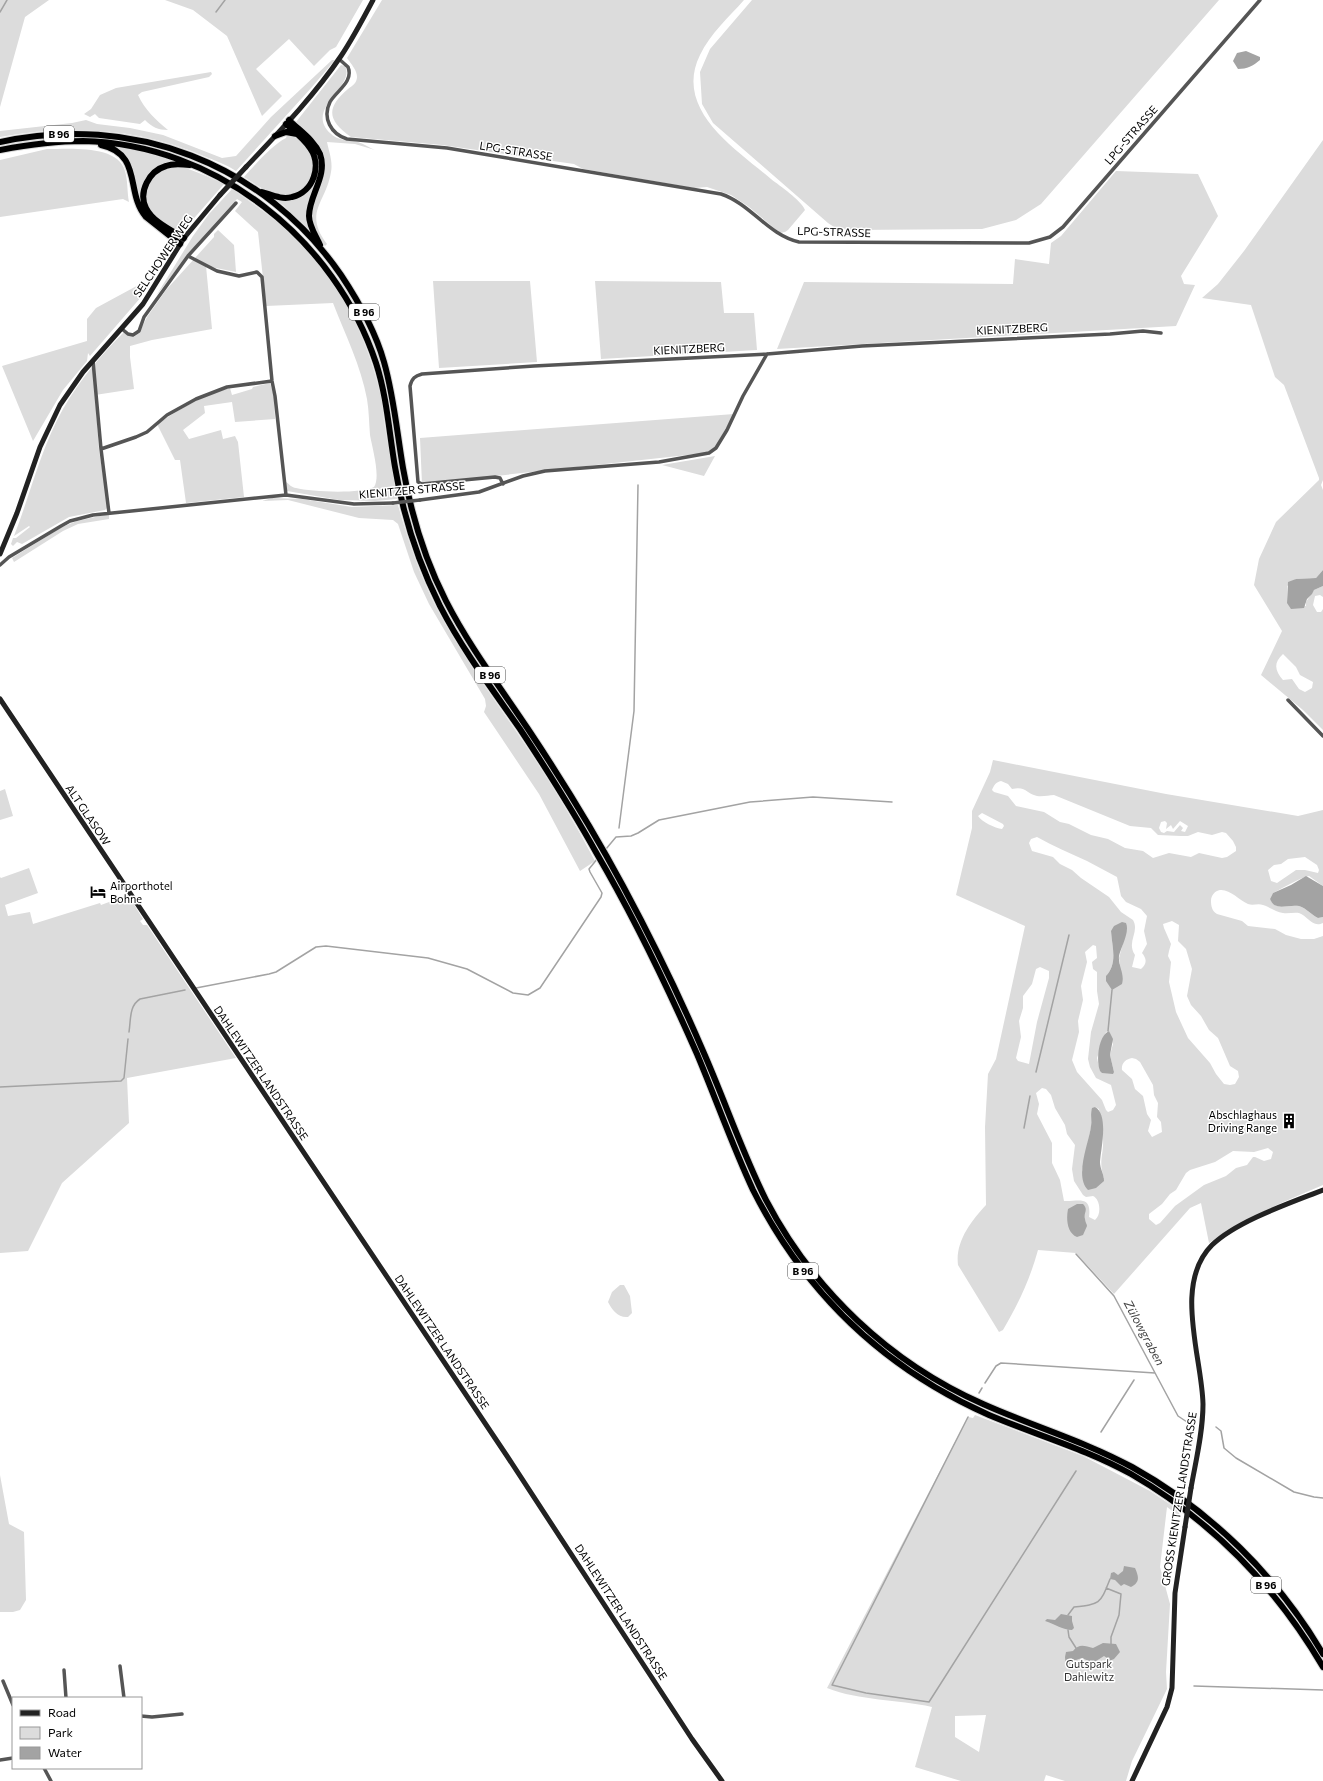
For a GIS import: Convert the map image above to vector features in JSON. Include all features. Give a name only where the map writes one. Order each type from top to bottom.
[{"type":"highway","points":[[256,190],[280,198],[292,197],[302,192],[310,184],[315,172],[315,158],[310,148],[288,122]]},
{"type":"highway","points":[[288,122],[310,140],[320,155],[322,162],[320,179],[312,202],[309,217],[313,230],[325,253]]},
{"type":"highway","points":[[275,136],[286,132],[297,134]]},
{"type":"highway","name":"B 96","points":[[0,142],[46,135],[73,134],[135,139],[175,149],[203,159],[256,190],[284,212],[325,253],[360,304],[379,349],[392,394],[402,466],[412,512],[425,552],[446,602],[488,670],[559,777],[608,858],[649,934],[676,990],[752,1171],[767,1202],[795,1248],[830,1293],[848,1312],[883,1343],[918,1369],[944,1385],[997,1410],[1114,1457],[1154,1480],[1184,1500],[1218,1527],[1261,1568],[1283,1595],[1323,1654]]},
{"type":"highway","points":[[80,141],[108,147],[122,156],[131,168],[141,212],[182,241]]},
{"type":"highway","name":"B 96","points":[[0,150],[31,145],[80,141],[134,147],[176,158],[214,174],[242,191],[276,216],[313,251],[336,281],[346,297],[360,323],[377,365],[384,394],[395,465],[403,504],[411,534],[427,578],[457,636],[556,784],[603,864],[641,935],[670,994],[759,1202],[788,1250],[824,1296],[844,1318],[879,1349],[906,1370],[941,1391],[992,1416],[1064,1443],[1107,1462],[1151,1486],[1183,1508],[1218,1537],[1256,1574],[1296,1625],[1323,1667]]},
{"type":"highway","points":[[182,241],[151,215],[144,200],[144,189],[150,177],[162,167],[178,164],[197,166]]},
{"type":"street","name":"SELCHOWER WEG","points":[[1,552],[40,447],[67,394],[151,293],[182,241],[220,195],[288,122],[339,59],[373,0]]},
{"type":"street","name":"LPG-STRASSE","points":[[339,59],[348,68],[349,76],[345,84],[330,102],[328,119],[330,126],[335,133],[347,139],[447,148],[721,194],[740,202],[775,232],[799,242],[1029,243],[1050,237],[1063,227],[1260,0]]},
{"type":"street","name":"SELCHOWER WEG","points":[[122,329],[128,334],[133,335],[139,330],[144,317],[188,256],[236,203]]},
{"type":"street","name":"SELCHOWER WEG","points":[[188,256],[217,271],[239,276],[258,272],[262,277],[272,380],[286,495]]},
{"type":"street","name":"KIENITZBERG","points":[[503,484],[500,478],[491,477],[422,484],[418,482],[410,386],[415,376],[422,374],[534,366],[767,354],[862,346],[1110,334],[1143,331],[1161,333]]},
{"type":"street","name":"KIENITZER STRASSE","points":[[0,565],[70,521],[109,513],[286,495],[354,504],[393,503],[471,494],[523,476],[545,471],[659,462],[709,453],[716,448],[727,430],[743,396],[767,354]]},
{"type":"street","points":[[93,361],[109,513]]},
{"type":"street","points":[[101,448],[136,438],[147,432],[160,420],[183,405],[227,387],[272,380]]},
{"type":"street","points":[[1,552],[9,558]]},
{"type":"street","name":"ALT GLASOW","points":[[0,699],[161,941]]},
{"type":"street","points":[[1288,700],[1323,736]]},
{"type":"street","name":"DAHLEWITZER LANDSTRASSE","points":[[161,941],[507,1456],[704,1756],[722,1781]]},
{"type":"street","name":"GROSS KIENITZER LANDSTRASSE","points":[[1132,1781],[1167,1707],[1172,1688],[1175,1593],[1203,1410],[1192,1320],[1194,1280],[1199,1264],[1212,1246],[1231,1232],[1270,1211],[1323,1190]]},
{"type":"street","points":[[120,1666],[124,1697]]},
{"type":"street","points":[[64,1670],[66,1697]]},
{"type":"street","points":[[3,1681],[12,1703]]},
{"type":"street","points":[[142,1716],[152,1717],[182,1714]]},
{"type":"street","points":[[0,1760],[12,1758]]},
{"type":"street","points":[[45,1769],[52,1781]]},
{"type":"green space","points":[[0,0],[49,0],[25,17],[0,107]]},
{"type":"green space","points":[[165,0],[363,0],[336,47],[330,50],[314,66],[289,39],[256,69],[282,96],[262,116],[227,36],[193,10]]},
{"type":"green space","points":[[382,0],[744,0],[714,33],[704,47],[694,75],[695,93],[701,110],[712,126],[726,141],[741,155],[785,189],[803,206],[805,210],[788,230],[780,233],[749,207],[731,195],[707,187],[694,188],[583,169],[574,164],[442,145],[351,137],[337,125],[332,114],[333,108],[341,96],[356,81],[356,72],[347,58]]},
{"type":"green space","points":[[752,0],[1219,0],[1041,204],[1016,220],[982,229],[852,230],[834,227],[828,223],[713,123],[702,104],[700,72],[710,49]]},
{"type":"green space","points":[[332,60],[335,60],[236,171],[221,163],[181,147],[130,134],[78,130],[26,133],[0,137],[0,131],[86,120],[97,124],[130,128],[163,135],[222,158],[236,156],[271,117]]},
{"type":"green space","points":[[341,65],[345,66],[346,74],[344,82],[326,106],[323,115],[324,124],[330,133],[336,138],[358,142],[375,150],[355,144],[327,142],[331,160],[331,172],[316,215],[320,233],[327,244],[325,246],[315,231],[311,215],[323,159],[296,122]]},
{"type":"green space","points":[[211,72],[212,74],[209,77],[142,92],[138,95],[151,114],[168,130],[155,128],[145,120],[140,124],[99,118],[95,114],[90,117],[84,114],[91,109],[100,95],[116,88]]},
{"type":"green space","points":[[287,135],[300,140],[308,148],[312,159],[313,170],[309,181],[303,190],[293,195],[280,195],[266,190],[244,177],[258,161],[286,138]]},
{"type":"green space","points":[[1323,140],[1323,480],[1321,485],[1323,490],[1323,570],[1316,578],[1296,579],[1287,586],[1287,603],[1306,606],[1306,602],[1314,590],[1323,586],[1323,597],[1320,595],[1315,596],[1313,605],[1317,612],[1321,612],[1323,609],[1323,730],[1303,710],[1261,675],[1282,631],[1254,585],[1259,559],[1276,522],[1319,480],[1319,478],[1284,385],[1275,377],[1251,305],[1202,298],[1218,284],[1244,251]],"holes":[[[1283,654],[1296,667],[1300,675],[1313,682],[1312,688],[1305,692],[1299,689],[1292,679],[1283,680],[1278,673],[1276,664]]]},
{"type":"green space","points":[[306,141],[317,156],[319,168],[317,173]]},
{"type":"green space","points":[[114,147],[140,151],[173,161],[162,164],[152,170],[145,180],[142,192],[143,212],[132,169],[128,161]]},
{"type":"green space","points":[[47,149],[91,150],[103,152],[113,156],[120,162],[125,171],[129,202],[123,199],[0,217],[0,160]]},
{"type":"green space","points":[[171,165],[192,170],[224,184],[182,232],[175,231],[152,214],[148,207],[146,197],[146,188],[153,175]]},
{"type":"green space","points":[[1116,171],[1198,174],[1218,216],[1181,276],[1184,284],[1195,285],[1176,326],[777,349],[804,282],[1013,284],[1015,259],[1049,264],[1051,243],[1061,236]]},
{"type":"green space","points":[[317,175],[311,201],[312,234],[284,206],[272,197],[298,198]]},
{"type":"green space","points":[[232,189],[280,224],[304,246],[334,284],[347,306],[358,327],[367,350],[382,400],[384,423],[397,499],[375,501],[339,500],[287,491],[285,481],[295,488],[324,491],[358,491],[374,487],[377,476],[370,435],[367,399],[357,362],[333,303],[266,306],[258,232],[235,211],[242,202],[237,199],[199,241],[156,296],[193,236],[209,214]]},
{"type":"green space","points":[[218,230],[234,245],[236,272],[206,266],[212,329],[152,340],[130,346],[134,389],[95,395],[99,450],[108,507],[105,510],[69,517],[22,544],[17,542],[13,546],[11,544],[13,538],[16,538],[30,527],[29,526],[14,536],[48,440],[63,409],[77,387],[108,348],[126,330],[134,337],[139,333],[147,317],[166,290],[214,237],[214,234]]},
{"type":"green space","points":[[433,281],[530,281],[537,362],[439,368]]},
{"type":"green space","points":[[595,281],[721,282],[724,313],[754,313],[757,350],[601,359]]},
{"type":"green space","points":[[144,282],[147,284],[142,296],[90,356],[88,353],[87,361],[63,390],[33,441],[2,366],[87,341],[87,319],[96,308]]},
{"type":"green space","points":[[270,383],[274,396],[275,419],[235,422],[232,402],[204,406],[205,413],[183,430],[189,439],[221,430],[223,439],[235,436],[238,442],[244,497],[186,503],[180,460],[175,460],[157,424],[210,394],[230,388],[232,395],[252,389],[253,387]]},
{"type":"green space","points":[[734,414],[716,446],[706,453],[422,484],[420,438]]},
{"type":"green space","points":[[715,456],[704,476],[662,465]]},
{"type":"green space","points":[[272,498],[302,499],[352,507],[398,505],[410,545],[437,609],[455,641],[549,781],[595,861],[580,871],[539,794],[484,712],[486,706],[485,699],[429,604],[414,572],[398,524],[393,520],[359,518],[288,500],[262,501]]},
{"type":"green space","points":[[109,514],[109,519],[78,524],[63,531],[14,562],[12,558],[62,527],[77,521]]},
{"type":"green space","points":[[993,760],[1166,794],[1298,816],[1323,810],[1323,886],[1309,876],[1273,893],[1270,899],[1276,905],[1283,907],[1302,907],[1318,918],[1323,917],[1323,923],[1313,923],[1299,913],[1277,912],[1261,904],[1248,904],[1224,890],[1215,892],[1212,897],[1211,905],[1217,914],[1242,921],[1248,926],[1275,929],[1286,935],[1301,939],[1314,939],[1323,936],[1323,1185],[1250,1218],[1209,1243],[1201,1203],[1190,1208],[1114,1294],[1076,1253],[1038,1250],[1019,1301],[1003,1330],[999,1332],[958,1265],[959,1248],[965,1232],[986,1205],[985,1127],[988,1074],[996,1059],[1025,926],[956,895],[972,828],[972,811],[990,772]],"holes":[[[1001,781],[1008,784],[1012,789],[1024,789],[1037,796],[1054,795],[1130,826],[1151,828],[1158,835],[1188,836],[1198,832],[1212,835],[1222,832],[1226,833],[1233,841],[1236,851],[1227,857],[1222,858],[1199,853],[1191,857],[1169,853],[1153,858],[1143,851],[1125,848],[1108,839],[1091,835],[1069,824],[1060,822],[1044,812],[1016,806],[1008,796],[992,790],[994,785]],[[982,813],[1003,824],[1004,826],[1002,829],[978,816]],[[1165,821],[1167,823],[1166,829],[1171,825],[1173,829],[1180,821],[1188,826],[1185,832],[1181,831],[1183,828],[1180,825],[1174,832],[1161,832],[1159,828],[1161,822]],[[1037,837],[1117,877],[1121,896],[1126,902],[1141,909],[1147,916],[1144,931],[1147,944],[1142,953],[1146,961],[1141,969],[1132,967],[1135,955],[1132,946],[1135,929],[1133,920],[1121,912],[1109,897],[1072,870],[1060,864],[1053,857],[1032,851],[1029,843],[1031,839]],[[1305,857],[1317,865],[1319,870],[1318,873],[1305,870],[1296,870],[1277,883],[1271,881],[1268,870],[1274,865],[1281,864],[1288,859]],[[1172,921],[1179,925],[1178,941],[1186,949],[1192,969],[1187,996],[1191,1005],[1201,1016],[1209,1030],[1218,1038],[1230,1066],[1238,1071],[1239,1077],[1235,1084],[1224,1084],[1210,1063],[1188,1038],[1176,1012],[1169,982],[1171,962],[1168,956],[1171,944],[1163,924]],[[1127,928],[1119,958],[1120,964],[1106,976],[1112,966],[1113,955],[1111,931]],[[1093,945],[1096,946],[1097,958],[1092,962],[1093,969],[1097,972],[1099,1004],[1091,1032],[1088,1059],[1090,1067],[1096,1078],[1111,1085],[1116,1105],[1113,1110],[1108,1112],[1102,1100],[1077,1072],[1072,1060],[1079,1032],[1078,1021],[1083,1000],[1081,986],[1087,962],[1085,952]],[[1040,967],[1049,971],[1049,978],[1037,1022],[1029,1064],[1018,1061],[1016,1058],[1021,1037],[1019,1021],[1023,1008],[1023,996],[1032,984],[1036,969]],[[1109,1031],[1113,1044],[1110,1055],[1114,1072],[1100,1071],[1097,1058],[1106,1032]],[[1132,1058],[1140,1062],[1153,1085],[1154,1095],[1158,1103],[1157,1117],[1161,1122],[1162,1132],[1152,1137],[1148,1131],[1151,1120],[1147,1114],[1143,1096],[1135,1089],[1132,1079],[1122,1070],[1122,1065],[1126,1060]],[[1042,1088],[1046,1089],[1051,1095],[1055,1108],[1065,1125],[1067,1134],[1075,1145],[1072,1169],[1074,1181],[1083,1195],[1086,1197],[1093,1196],[1099,1203],[1099,1214],[1095,1220],[1089,1217],[1089,1210],[1086,1202],[1078,1200],[1064,1201],[1060,1180],[1052,1163],[1052,1143],[1037,1114],[1039,1104],[1036,1093]],[[1095,1107],[1099,1109],[1103,1134],[1101,1167],[1104,1178],[1082,1171],[1091,1127],[1091,1111]],[[1268,1148],[1273,1152],[1271,1159],[1264,1161],[1253,1157],[1247,1165],[1236,1168],[1226,1176],[1204,1185],[1175,1206],[1160,1223],[1156,1225],[1149,1219],[1149,1214],[1176,1190],[1186,1173],[1190,1170],[1215,1162],[1233,1151],[1254,1152]]]},
{"type":"green space","points":[[5,789],[13,816],[0,820],[0,791]]},
{"type":"green space","points":[[29,868],[38,893],[5,905],[8,916],[30,912],[33,924],[100,903],[101,905],[128,895],[143,919],[140,921],[143,925],[147,925],[236,1058],[127,1078],[129,1123],[62,1183],[28,1251],[0,1253],[0,877],[1,878]]},
{"type":"green space","points":[[620,1285],[624,1285],[630,1296],[632,1313],[628,1317],[618,1315],[611,1308],[608,1302],[612,1292]]},
{"type":"green space","name":"Gutspark Dahlewitz","points":[[975,1415],[1083,1456],[1150,1491],[1180,1511],[1179,1516],[1167,1507],[1160,1567],[1170,1604],[1166,1672],[1167,1689],[1132,1761],[1126,1781],[1065,1781],[1046,1775],[1044,1781],[961,1781],[915,1767],[932,1707],[919,1704],[865,1698],[827,1688],[968,1417],[973,1418]],"holes":[[[986,1715],[979,1752],[955,1737],[955,1716]]]},
{"type":"green space","points":[[0,1475],[9,1524],[24,1532],[26,1600],[20,1610],[13,1612],[0,1612]]},
{"type":"water","points":[[1246,51],[1260,57],[1260,60],[1250,67],[1238,69],[1233,61],[1237,53]]},
{"type":"water","points":[[1323,570],[1323,586],[1314,590],[1307,599],[1304,608],[1291,609],[1287,603],[1288,582],[1296,579],[1316,578]]},
{"type":"water","points":[[1306,876],[1323,886],[1323,917],[1318,918],[1299,906],[1282,907],[1275,905],[1270,899],[1273,893]]},
{"type":"water","points":[[1122,922],[1126,923],[1127,927],[1119,956],[1123,980],[1122,984],[1112,990],[1106,981],[1106,976],[1110,971],[1113,960],[1111,931],[1114,926]]},
{"type":"water","points":[[1109,1031],[1113,1039],[1110,1055],[1114,1072],[1113,1074],[1102,1073],[1100,1071],[1098,1061],[1100,1043],[1105,1034]]},
{"type":"water","points":[[1095,1107],[1102,1117],[1103,1124],[1103,1141],[1100,1162],[1104,1181],[1096,1188],[1088,1190],[1084,1184],[1082,1168],[1090,1133],[1091,1110]]},
{"type":"water","points":[[1077,1204],[1083,1204],[1085,1206],[1085,1221],[1087,1226],[1083,1235],[1077,1237],[1069,1229],[1067,1217],[1068,1209]]},
{"type":"water","points":[[1124,1566],[1135,1568],[1137,1574],[1138,1579],[1131,1587],[1124,1584],[1121,1586],[1115,1580],[1110,1579],[1111,1573],[1114,1572],[1118,1575],[1123,1571]]},
{"type":"water","points":[[1061,1614],[1072,1616],[1074,1628],[1072,1630],[1062,1628],[1045,1621],[1047,1619],[1055,1620]]},
{"type":"water","points":[[1103,1643],[1116,1644],[1120,1652],[1114,1659],[1107,1662],[1107,1658],[1104,1656],[1093,1663],[1082,1658],[1070,1662],[1066,1668],[1066,1652],[1073,1651],[1075,1648],[1080,1646],[1093,1648]]},
{"type":"waterway","points":[[0,12],[7,0]]},
{"type":"waterway","points":[[216,12],[225,0]]},
{"type":"waterway","points":[[619,828],[634,711],[638,485]]},
{"type":"waterway","points":[[606,849],[616,837],[631,836],[659,820],[750,802],[813,797],[892,802]]},
{"type":"waterway","points":[[196,988],[276,972],[316,947],[326,946],[428,958],[467,969],[513,993],[528,995],[540,988],[601,897],[602,893],[589,869],[598,858]]},
{"type":"waterway","points":[[1036,1072],[1069,935]]},
{"type":"waterway","points":[[129,1032],[132,1009],[136,1002],[140,999],[185,990]]},
{"type":"waterway","points":[[1108,1031],[1112,990]]},
{"type":"waterway","points":[[0,1087],[121,1081],[124,1078],[128,1039]]},
{"type":"waterway","points":[[1024,1128],[1030,1096]]},
{"type":"waterway","name":"Zülowgraben","points":[[1076,1254],[1114,1296],[1178,1416],[1190,1424]]},
{"type":"waterway","points":[[985,1383],[996,1366],[1001,1363],[1155,1373]]},
{"type":"waterway","points":[[1101,1432],[1134,1380]]},
{"type":"waterway","points":[[979,1393],[982,1388]]},
{"type":"waterway","points":[[968,1417],[832,1685],[866,1693],[929,1702],[1076,1471]]},
{"type":"waterway","name":"Zülowgraben","points":[[1216,1427],[1221,1431],[1224,1448],[1236,1458],[1294,1492],[1323,1498]]},
{"type":"waterway","points":[[1068,1615],[1074,1607],[1090,1605],[1098,1601],[1104,1594],[1110,1579]]},
{"type":"waterway","points":[[1106,1588],[1121,1594],[1119,1615],[1111,1637],[1111,1644]]},
{"type":"waterway","points":[[1068,1630],[1069,1637],[1076,1648]]},
{"type":"waterway","points":[[1194,1686],[1323,1690]]},
{"type":"place","name":"Airporthotel Bohne","points":[[98,892]]},
{"type":"place","name":"Abschlaghaus Driving Range","points":[[1289,1121]]}]
